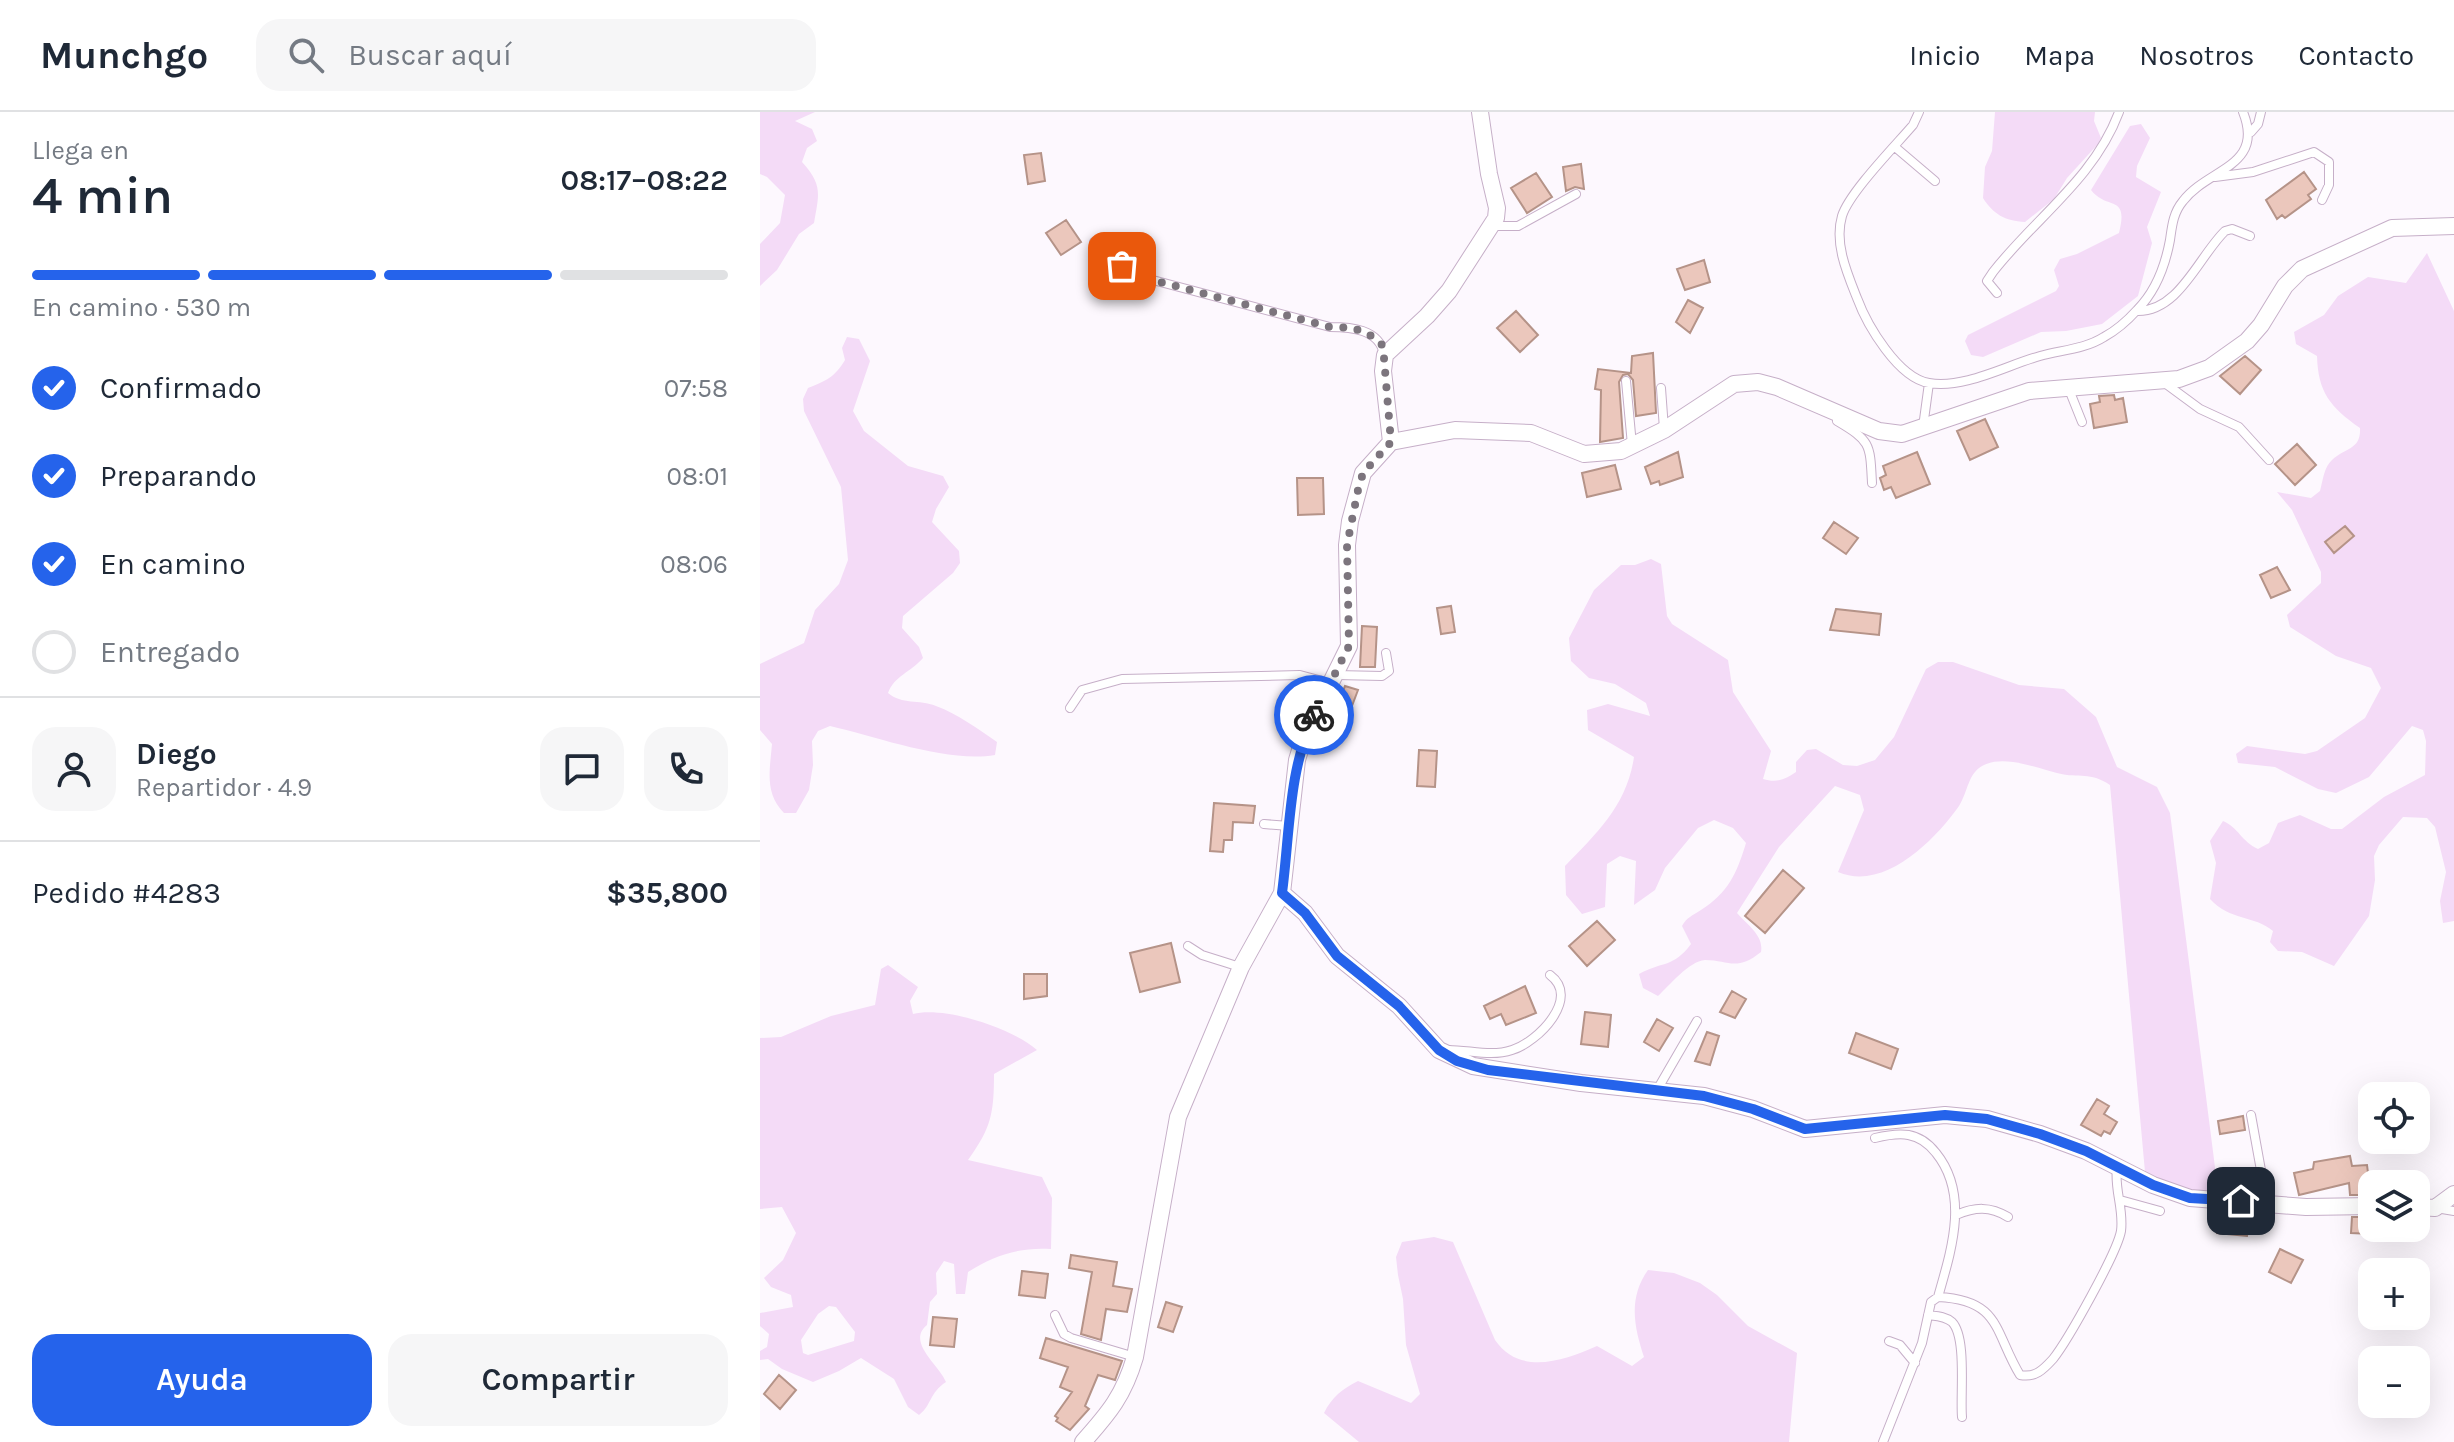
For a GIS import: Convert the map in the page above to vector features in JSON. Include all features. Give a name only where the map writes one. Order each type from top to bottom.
[{"type":"street","points":[[1391,442],[1383,371],[1385,355],[1449,291],[1496,218],[1497,208],[1480,112]]},
{"type":"street","points":[[1083,1442],[1116,1404],[1135,1357],[1178,1117],[1241,967],[1282,893],[1297,760],[1304,737],[1349,646],[1347,568],[1350,521],[1363,473],[1391,442],[1455,430],[1514,431],[1531,433],[1584,454],[1602,454],[1630,449],[1734,384],[1758,382],[1879,431],[1902,434],[1997,399],[2029,391],[2161,381],[2195,374],[2247,341],[2285,286],[2302,269],[2392,228],[2454,226]]},
{"type":"street","points":[[1282,893],[1305,913],[1337,956],[1399,1006],[1439,1050],[1457,1061],[1488,1070],[1704,1096],[1753,1109],[1805,1129],[1945,1115],[1987,1119],[2051,1138],[2190,1198],[2358,1206]]},
{"type":"street","points":[[2430,1208],[2435,1208],[2454,1194]]},
{"type":"lane","points":[[1919,112],[1842,215],[1839,239],[1844,264],[1875,337],[1915,377],[1929,383],[1987,375],[2104,338],[2137,311],[2154,290],[2164,268],[2173,217],[2184,199],[2239,156],[2248,144],[2261,112]]},
{"type":"lane","points":[[1997,293],[1987,281],[1993,272],[2084,172],[2101,149],[2119,112]]},
{"type":"lane","points":[[2243,112],[2251,132]]},
{"type":"lane","points":[[1895,147],[1935,181]]},
{"type":"lane","points":[[2214,178],[2253,172],[2314,152],[2329,162],[2329,185],[2322,200]]},
{"type":"lane","points":[[1491,226],[1518,226],[1576,194]]},
{"type":"lane","points":[[2137,311],[2158,307],[2167,300],[2225,231],[2232,229],[2250,236]]},
{"type":"lane","points":[[1094,242],[1122,266],[1149,279],[1330,327],[1355,327],[1373,336],[1383,346],[1385,355]]},
{"type":"lane","points":[[1626,381],[1632,431],[1630,449]]},
{"type":"lane","points":[[2161,381],[2200,409],[2239,427],[2269,460]]},
{"type":"lane","points":[[1923,428],[1929,383]]},
{"type":"lane","points":[[2068,386],[2082,422]]},
{"type":"lane","points":[[1661,388],[1664,430]]},
{"type":"lane","points":[[1803,398],[1862,435],[1871,456],[1872,483]]},
{"type":"lane","points":[[1070,708],[1082,690],[1122,679],[1300,675],[1333,679],[1382,676],[1389,671],[1386,653]]},
{"type":"lane","points":[[1264,824],[1289,826]]},
{"type":"lane","points":[[1188,946],[1202,955],[1241,967]]},
{"type":"lane","points":[[1439,1050],[1499,1053],[1525,1044],[1542,1028],[1562,1000],[1563,992],[1558,981],[1550,975]]},
{"type":"lane","points":[[1657,1090],[1697,1021]]},
{"type":"lane","points":[[2251,1115],[2263,1177],[2260,1203]]},
{"type":"lane","points":[[1875,1138],[1897,1132],[1916,1135],[1930,1145],[1944,1163],[1954,1191],[1956,1215],[1938,1297],[1931,1302],[1915,1363],[1883,1442]]},
{"type":"lane","points":[[1938,1297],[1966,1301],[1985,1312],[1998,1325],[2020,1375],[2030,1377],[2044,1370],[2061,1348],[2113,1256],[2121,1230],[2120,1200],[2115,1184],[2117,1167]]},
{"type":"lane","points":[[2120,1200],[2160,1211]]},
{"type":"lane","points":[[1956,1215],[1979,1208],[1994,1208],[2008,1217]]},
{"type":"lane","points":[[2435,1208],[2454,1211]]},
{"type":"lane","points":[[1055,1315],[1064,1334],[1071,1338],[1135,1357]]},
{"type":"lane","points":[[1928,1315],[1942,1316],[1953,1323],[1960,1339],[1962,1417]]},
{"type":"lane","points":[[1889,1341],[1900,1345],[1915,1363]]},
{"type":"shaded area","points":[[760,112],[815,112],[795,121],[812,129],[817,141],[807,148],[802,162],[813,177],[818,197],[814,223],[799,234],[777,270],[760,286],[760,244],[780,223],[785,195],[760,174]]},
{"type":"shaded area","points":[[1995,112],[2095,112],[2094,121],[2101,138],[2098,144],[2067,178],[2054,199],[2025,222],[2000,216],[1983,198],[1985,167],[1992,151]]},
{"type":"shaded area","points":[[2141,124],[2150,138],[2137,166],[2136,177],[2161,192],[2147,227],[2152,243],[2138,296],[2102,324],[2041,332],[1983,357],[1971,355],[1965,341],[1968,335],[2056,291],[2059,286],[2054,270],[2060,259],[2119,233],[2119,207],[2091,190],[2130,126]]},
{"type":"shaded area","points":[[2427,253],[2454,311],[2454,921],[2443,923],[2440,901],[2446,872],[2435,827],[2427,818],[2403,817],[2379,845],[2374,856],[2375,880],[2369,916],[2334,966],[2302,952],[2278,951],[2270,942],[2273,931],[2258,922],[2226,911],[2210,899],[2216,863],[2210,841],[2223,821],[2258,849],[2269,843],[2278,823],[2300,815],[2331,829],[2342,829],[2384,797],[2425,775],[2426,741],[2423,730],[2412,726],[2369,777],[2336,793],[2318,789],[2275,767],[2238,763],[2236,754],[2247,746],[2305,754],[2317,751],[2365,718],[2381,688],[2371,668],[2336,656],[2290,627],[2287,615],[2321,583],[2321,572],[2292,510],[2277,492],[2311,498],[2320,491],[2329,463],[2355,444],[2360,435],[2360,428],[2328,398],[2320,379],[2317,356],[2296,344],[2294,332],[2324,315],[2338,296],[2368,277],[2406,283]]},
{"type":"shaded area","points":[[847,337],[859,339],[870,361],[853,411],[864,431],[908,466],[943,476],[949,487],[932,522],[959,551],[960,563],[953,573],[903,616],[902,628],[919,647],[923,658],[894,682],[888,693],[899,699],[944,709],[997,742],[995,755],[976,757],[912,748],[830,726],[818,731],[812,741],[813,765],[809,790],[796,813],[784,813],[771,789],[772,744],[760,730],[760,664],[804,643],[815,610],[839,584],[848,560],[841,487],[804,411],[803,399],[808,388],[838,371],[845,360],[842,348]]},
{"type":"shaded area","points":[[1651,559],[1661,564],[1667,616],[1672,624],[1728,660],[1733,692],[1771,751],[1763,779],[1776,781],[1792,775],[1796,772],[1796,762],[1807,750],[1816,749],[1843,765],[1857,766],[1875,760],[1894,737],[1926,669],[1938,662],[1953,662],[2019,685],[2064,689],[2096,717],[2117,767],[2157,787],[2170,813],[2218,1191],[2189,1189],[2145,1172],[2110,785],[2096,778],[2065,775],[2011,762],[1984,765],[1971,777],[1959,806],[1922,847],[1890,869],[1873,875],[1855,876],[1838,872],[1864,810],[1860,795],[1835,786],[1779,847],[1737,913],[1757,935],[1761,952],[1745,962],[1733,964],[1699,961],[1658,996],[1643,988],[1639,974],[1673,961],[1691,944],[1682,926],[1725,889],[1735,873],[1746,843],[1733,828],[1714,820],[1698,828],[1665,868],[1655,890],[1634,905],[1636,861],[1620,856],[1607,864],[1605,907],[1582,914],[1566,895],[1565,866],[1599,830],[1618,804],[1634,757],[1588,730],[1587,710],[1608,704],[1650,716],[1646,703],[1615,684],[1589,678],[1571,661],[1569,638],[1594,590],[1621,565],[1635,565]]},
{"type":"shaded area","points":[[888,965],[918,987],[910,1001],[913,1014],[942,1013],[978,1021],[1012,1034],[1037,1050],[994,1074],[990,1120],[968,1160],[1042,1177],[1052,1198],[1051,1249],[1018,1251],[978,1266],[968,1272],[965,1294],[956,1294],[954,1264],[944,1261],[936,1273],[937,1294],[930,1302],[927,1325],[920,1339],[926,1354],[946,1382],[936,1390],[919,1415],[908,1407],[894,1379],[861,1358],[813,1382],[782,1369],[768,1359],[760,1360],[760,1351],[767,1347],[769,1334],[760,1326],[760,1313],[793,1307],[791,1295],[771,1287],[764,1278],[783,1260],[796,1233],[782,1207],[760,1209],[760,1038],[781,1037],[831,1016],[875,1005],[881,969]],"holes":[[[829,1306],[836,1307],[855,1332],[854,1341],[808,1355],[803,1353],[801,1340],[818,1314]]]},
{"type":"shaded area","points":[[1434,1237],[1453,1242],[1495,1340],[1505,1351],[1529,1362],[1556,1360],[1597,1346],[1632,1366],[1644,1357],[1635,1302],[1648,1270],[1674,1273],[1700,1283],[1717,1295],[1748,1326],[1797,1353],[1789,1442],[1359,1442],[1324,1413],[1338,1394],[1358,1381],[1411,1403],[1420,1394],[1406,1345],[1396,1257],[1402,1242]]},
{"type":"building","points":[[1041,153],[1045,181],[1028,184],[1024,155]]},
{"type":"building","points":[[1581,164],[1584,189],[1575,187],[1566,191],[1563,167]]},
{"type":"building","points":[[2304,172],[2316,189],[2308,195],[2311,199],[2285,218],[2282,215],[2277,219],[2266,200]]},
{"type":"building","points":[[1536,173],[1552,197],[1527,213],[1511,188]]},
{"type":"building","points":[[1066,220],[1081,242],[1061,255],[1046,233]]},
{"type":"building","points":[[1704,260],[1710,282],[1685,290],[1677,269]]},
{"type":"building","points":[[1688,300],[1703,308],[1690,333],[1676,322]]},
{"type":"building","points":[[1516,311],[1538,335],[1520,352],[1497,328]]},
{"type":"building","points":[[1653,353],[1656,413],[1636,416],[1633,380],[1628,374],[1623,375],[1619,382],[1623,438],[1600,442],[1601,390],[1595,389],[1598,369],[1631,373],[1632,356]]},
{"type":"building","points":[[2245,356],[2261,370],[2240,394],[2220,376]]},
{"type":"building","points":[[2114,395],[2115,400],[2123,398],[2127,422],[2094,428],[2090,404],[2100,402],[2099,396]]},
{"type":"building","points":[[1985,419],[1998,447],[1970,460],[1957,431]]},
{"type":"building","points":[[2297,444],[2316,465],[2295,485],[2275,464]]},
{"type":"building","points":[[1678,452],[1683,477],[1660,485],[1659,481],[1651,484],[1645,467]]},
{"type":"building","points":[[1917,452],[1930,484],[1896,498],[1891,487],[1884,490],[1880,478],[1886,475],[1883,466]]},
{"type":"building","points":[[1615,465],[1621,489],[1587,497],[1582,473]]},
{"type":"building","points":[[1297,478],[1323,478],[1324,514],[1298,515]]},
{"type":"building","points":[[1834,522],[1858,538],[1846,554],[1823,538]]},
{"type":"building","points":[[2345,526],[2354,536],[2334,553],[2325,542]]},
{"type":"building","points":[[2277,567],[2290,590],[2271,598],[2260,575]]},
{"type":"building","points":[[1451,606],[1455,632],[1441,634],[1437,608]]},
{"type":"building","points":[[1836,609],[1881,614],[1879,635],[1830,630]]},
{"type":"building","points":[[1362,626],[1377,627],[1375,667],[1360,667]]},
{"type":"building","points":[[1345,686],[1358,690],[1347,719],[1334,715]]},
{"type":"building","points":[[1419,750],[1437,751],[1435,787],[1417,786]]},
{"type":"building","points":[[1214,803],[1255,806],[1253,823],[1233,822],[1232,840],[1224,840],[1223,852],[1210,851]]},
{"type":"building","points":[[1783,870],[1804,888],[1765,933],[1745,916]]},
{"type":"building","points":[[1597,921],[1615,940],[1587,966],[1569,946]]},
{"type":"building","points":[[1171,943],[1180,982],[1140,992],[1130,953]]},
{"type":"building","points":[[1024,974],[1047,974],[1047,996],[1024,999]]},
{"type":"building","points":[[1525,986],[1536,1013],[1506,1025],[1501,1014],[1490,1019],[1484,1006]]},
{"type":"building","points":[[1732,991],[1746,999],[1735,1018],[1720,1012]]},
{"type":"building","points":[[1585,1012],[1611,1015],[1608,1047],[1581,1044]]},
{"type":"building","points":[[1657,1019],[1673,1028],[1659,1051],[1644,1042]]},
{"type":"building","points":[[1707,1032],[1719,1036],[1710,1065],[1695,1061]]},
{"type":"building","points":[[1856,1033],[1898,1049],[1891,1069],[1849,1053]]},
{"type":"building","points":[[2097,1099],[2109,1106],[2104,1114],[2117,1122],[2110,1134],[2104,1131],[2101,1136],[2081,1125]]},
{"type":"building","points":[[2243,1116],[2245,1130],[2220,1134],[2218,1121]]},
{"type":"building","points":[[2350,1156],[2352,1166],[2367,1165],[2368,1170],[2358,1170],[2358,1195],[2350,1195],[2349,1183],[2299,1195],[2294,1173],[2313,1169],[2314,1162]]},
{"type":"building","points":[[2219,1211],[2250,1214],[2247,1236],[2217,1233]]},
{"type":"building","points":[[2352,1217],[2358,1217],[2358,1233],[2351,1233]]},
{"type":"building","points":[[2280,1249],[2303,1260],[2291,1283],[2269,1272]]},
{"type":"building","points":[[1071,1255],[1117,1262],[1113,1286],[1132,1289],[1127,1312],[1106,1309],[1101,1340],[1081,1334],[1092,1272],[1069,1268]]},
{"type":"building","points":[[1022,1271],[1048,1274],[1045,1298],[1019,1295]]},
{"type":"building","points":[[1166,1302],[1182,1307],[1173,1332],[1158,1327]]},
{"type":"building","points":[[933,1317],[957,1319],[954,1347],[930,1345]]},
{"type":"building","points":[[1046,1338],[1122,1361],[1115,1380],[1098,1375],[1085,1406],[1089,1409],[1070,1430],[1056,1421],[1058,1418],[1055,1416],[1072,1392],[1060,1387],[1068,1367],[1040,1358]]},
{"type":"building","points":[[779,1375],[796,1390],[780,1409],[764,1394]]},
{"type":"way so far","points":[[1122,266],[1149,279],[1330,327],[1355,327],[1373,336],[1383,346],[1391,442],[1363,473],[1358,490],[1347,545],[1349,646],[1314,715]]},
{"type":"route","points":[[1314,715],[1304,737],[1292,783],[1282,893],[1305,913],[1337,956],[1399,1006],[1432,1044],[1457,1061],[1488,1070],[1704,1096],[1753,1109],[1805,1129],[1945,1115],[1987,1119],[2086,1151],[2153,1185],[2190,1198],[2241,1201]]}]
